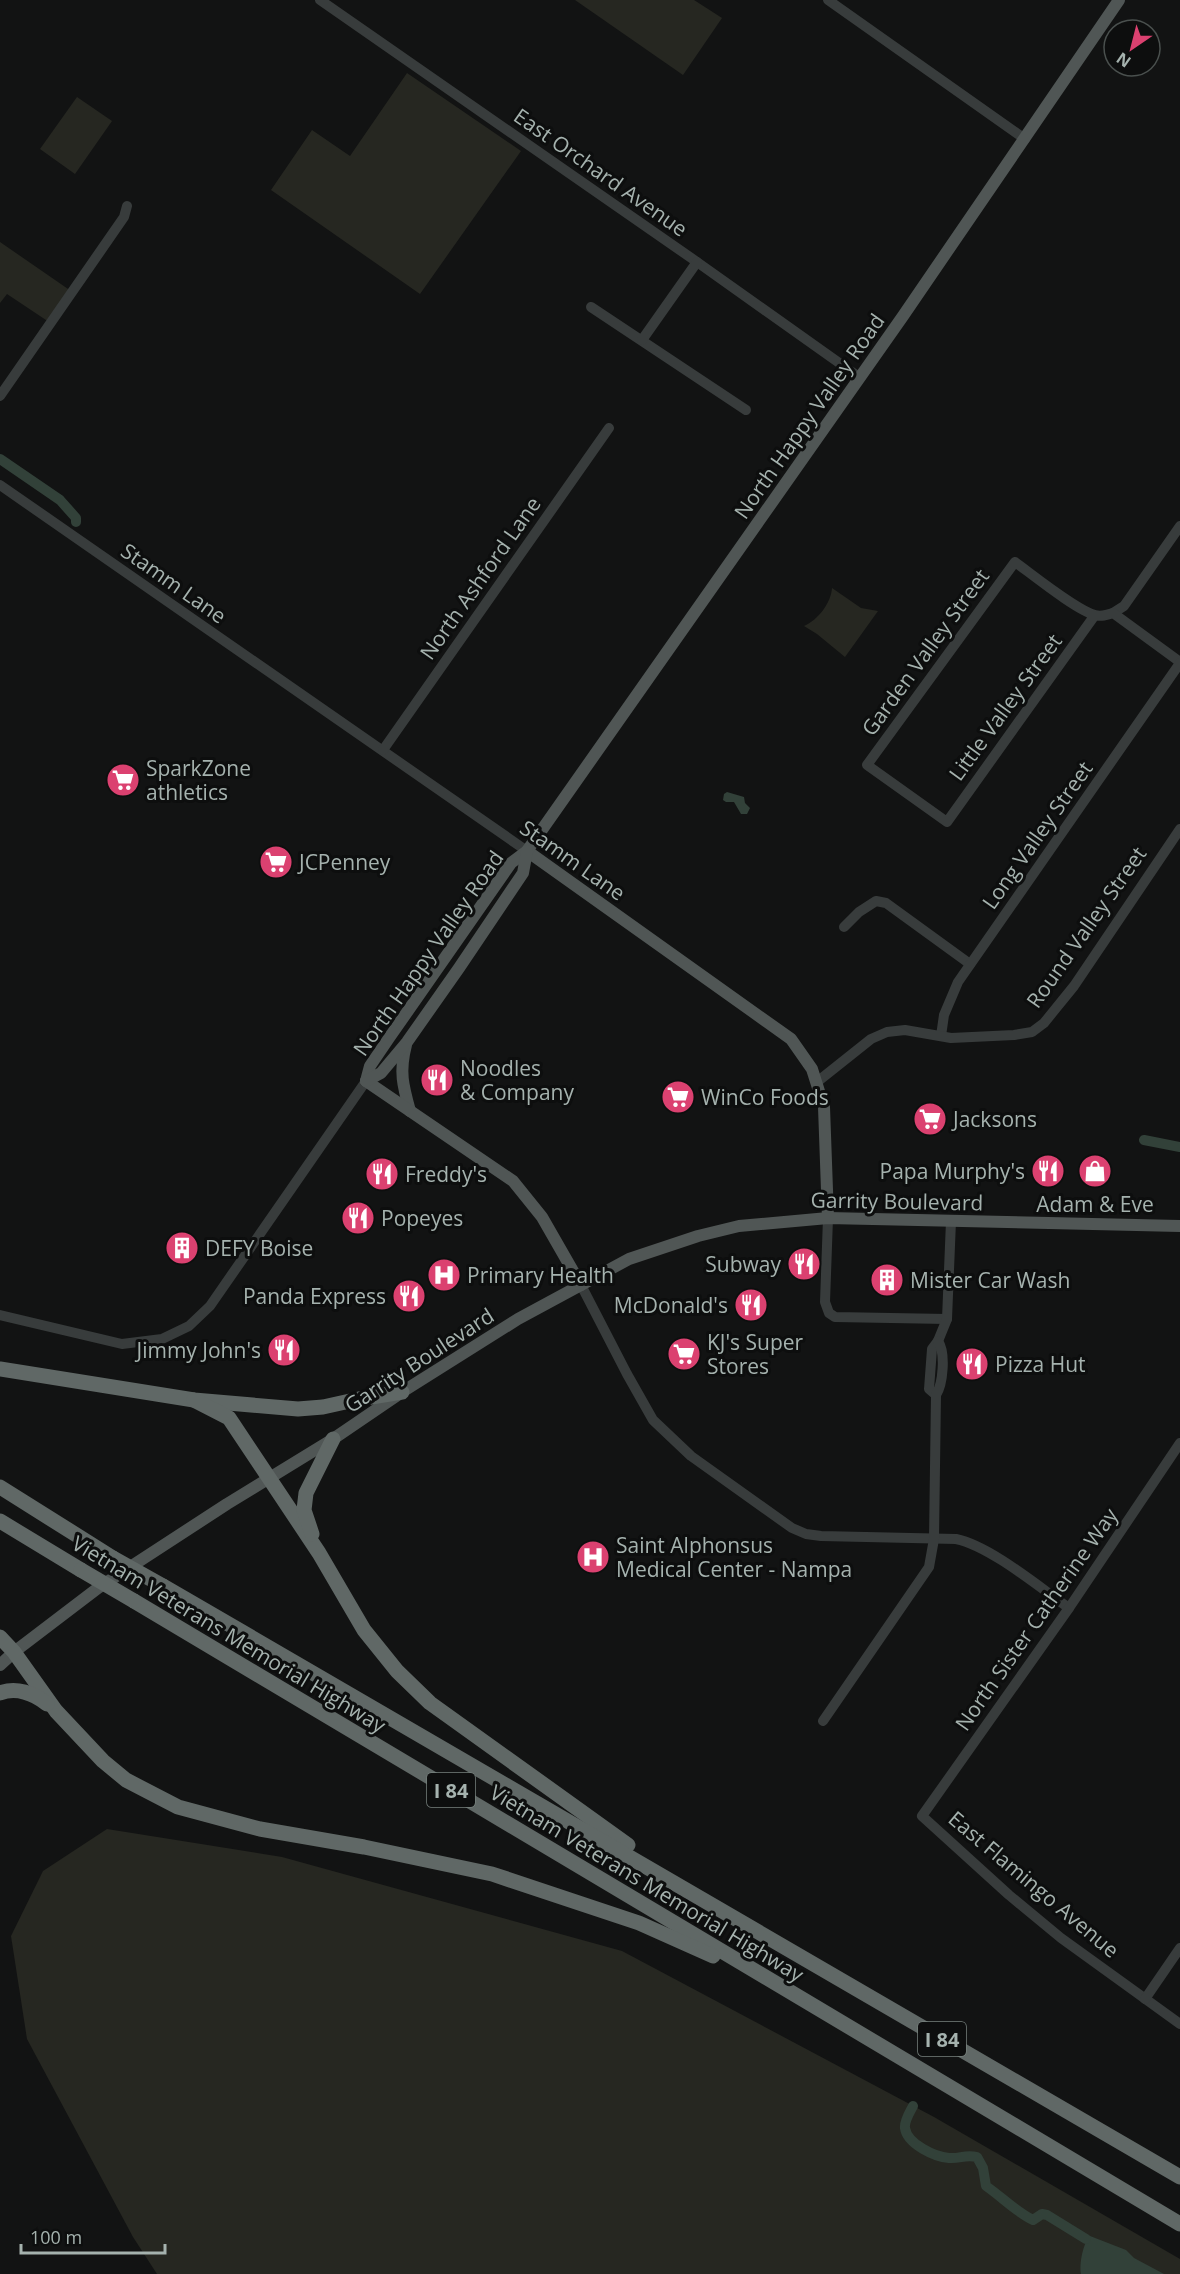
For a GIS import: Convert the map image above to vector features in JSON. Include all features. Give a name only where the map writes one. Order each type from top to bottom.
[{"type":"highway","points":[[0,1369],[194,1400],[298,1409],[323,1407],[402,1392]]},
{"type":"highway","points":[[194,1400],[229,1418],[319,1553],[364,1630],[398,1671],[430,1703],[705,1900]]},
{"type":"highway","points":[[319,1553],[304,1510],[306,1493],[333,1439]]},
{"type":"highway","name":"Vietnam Veterans Memorial Highway","points":[[0,1487],[113,1558],[1180,2177]]},
{"type":"highway","name":"Vietnam Veterans Memorial Highway","points":[[0,1521],[1180,2224]]},
{"type":"highway","points":[[0,1638],[14,1652],[56,1712]]},
{"type":"highway","points":[[0,1693],[16,1690],[41,1698],[103,1761],[126,1780],[178,1808],[250,1827],[375,1849],[492,1874],[639,1923],[768,1980]]},
{"type":"main road","name":"North Happy Valley Road","points":[[366,1081],[370,1066],[504,872],[511,863],[527,851],[859,377],[1119,0]]},
{"type":"main road","name":"North Happy Valley Road","points":[[366,1081],[381,1073],[407,1042],[523,873],[527,851]]},
{"type":"main road","name":"Stamm Lane","points":[[527,851],[791,1040],[812,1070],[824,1107],[828,1218]]},
{"type":"main road","points":[[407,1042],[401,1064],[401,1077],[411,1112]]},
{"type":"main road","points":[[366,1081],[513,1181],[542,1217],[581,1285]]},
{"type":"main road","name":"Garrity Boulevard","points":[[0,1665],[98,1588],[518,1319],[629,1259],[698,1236],[739,1226],[828,1218],[1180,1226]]},
{"type":"street","name":"East Orchard Avenue","points":[[320,0],[859,377]]},
{"type":"street","points":[[828,0],[1024,138]]},
{"type":"street","points":[[0,396],[124,218],[127,207]]},
{"type":"street","points":[[642,340],[697,262]]},
{"type":"street","points":[[591,307],[746,410]]},
{"type":"street","name":"North Ashford Lane","points":[[383,750],[609,428]]},
{"type":"street","name":"Stamm Lane","points":[[0,485],[182,614],[527,851]]},
{"type":"street","points":[[1095,615],[1104,616],[1124,606],[1180,526]]},
{"type":"street","name":"Garden Valley Street","points":[[947,822],[867,765],[1015,562],[1076,605],[1095,615]]},
{"type":"street","points":[[1113,613],[1180,662]]},
{"type":"street","name":"Little Valley Street","points":[[947,822],[1095,615]]},
{"type":"street","name":"Long Valley Street","points":[[941,1036],[944,1016],[958,982],[1180,662]]},
{"type":"street","name":"Round Valley Street","points":[[817,1082],[871,1039],[887,1032],[905,1030],[951,1038],[1032,1032],[1044,1023],[1074,986],[1180,829]]},
{"type":"street","points":[[844,927],[859,912],[876,901],[886,903],[970,964]]},
{"type":"street","name":"North Happy Valley Road","points":[[0,1315],[122,1344],[162,1339],[189,1326],[210,1306],[366,1081]]},
{"type":"street","name":"Stamm Lane","points":[[828,1218],[825,1302],[829,1313],[835,1317],[947,1319]]},
{"type":"street","points":[[823,1721],[929,1567],[933,1539],[936,1395],[940,1389],[942,1348],[938,1341],[947,1319],[951,1221]]},
{"type":"street","points":[[581,1285],[653,1420],[692,1456],[775,1517],[806,1534],[821,1536],[970,1542],[1069,1608]]},
{"type":"street","name":"North Sister Catherine Way","points":[[922,1816],[1069,1608],[1180,1443]]},
{"type":"street","name":"East Flamingo Avenue","points":[[922,1816],[1045,1924],[1180,2024]]},
{"type":"street","points":[[1145,1999],[1180,1948]]},
{"type":"shaded area","points":[[575,0],[694,0],[722,18],[683,75]]},
{"type":"shaded area","points":[[407,73],[521,151],[420,294],[271,190],[312,130],[350,156]]},
{"type":"shaded area","points":[[77,97],[112,121],[75,174],[40,149]]},
{"type":"shaded area","points":[[0,242],[71,291],[49,322],[7,294],[0,303]]},
{"type":"shaded area","points":[[832,588],[861,608],[878,611],[845,657],[804,626],[814,620],[823,610]]},
{"type":"shaded area","points":[[727,792],[744,797],[745,803],[750,808],[747,814],[741,814],[734,802],[723,800]]},
{"type":"shaded area","points":[[107,1829],[282,1857],[622,1951],[934,2117],[1180,2259],[1180,2274],[157,2274],[133,2237],[27,2039],[11,1936],[43,1871]]},
{"type":"shaded area","points":[[1090,2236],[1126,2250],[1134,2258],[1164,2274],[1081,2274],[1082,2254]]},
{"type":"waterway","points":[[0,459],[60,500],[76,518],[76,522]]},
{"type":"waterway","points":[[1144,1140],[1180,1147]]},
{"type":"waterway","points":[[913,2106],[905,2128],[916,2144],[943,2157],[977,2157],[983,2168],[986,2186],[1015,2209],[1033,2220],[1042,2214],[1047,2215],[1086,2239]]},
{"type":"place","name":"SparkZone athletics","points":[[123,780]]},
{"type":"place","name":"JCPenney","points":[[276,862]]},
{"type":"place","name":"Noodles & Company","points":[[437,1080]]},
{"type":"place","name":"WinCo Foods","points":[[678,1097]]},
{"type":"place","name":"Jacksons","points":[[930,1119]]},
{"type":"place","name":"Papa Murphy's","points":[[1048,1171]]},
{"type":"place","name":"Adam & Eve","points":[[1095,1171]]},
{"type":"place","name":"Freddy's","points":[[382,1174]]},
{"type":"place","name":"Popeyes","points":[[358,1218]]},
{"type":"place","name":"DEFY Boise","points":[[182,1248]]},
{"type":"place","name":"Subway","points":[[804,1264]]},
{"type":"place","name":"Primary Health","points":[[444,1275]]},
{"type":"place","name":"Mister Car Wash","points":[[887,1280]]},
{"type":"place","name":"Panda Express","points":[[409,1296]]},
{"type":"place","name":"McDonald's","points":[[751,1305]]},
{"type":"place","name":"Jimmy John's","points":[[284,1350]]},
{"type":"place","name":"KJ's Super Stores","points":[[684,1354]]},
{"type":"place","name":"Pizza Hut","points":[[972,1364]]},
{"type":"place","name":"Saint Alphonsus Medical Center - Nampa","points":[[593,1557]]}]
